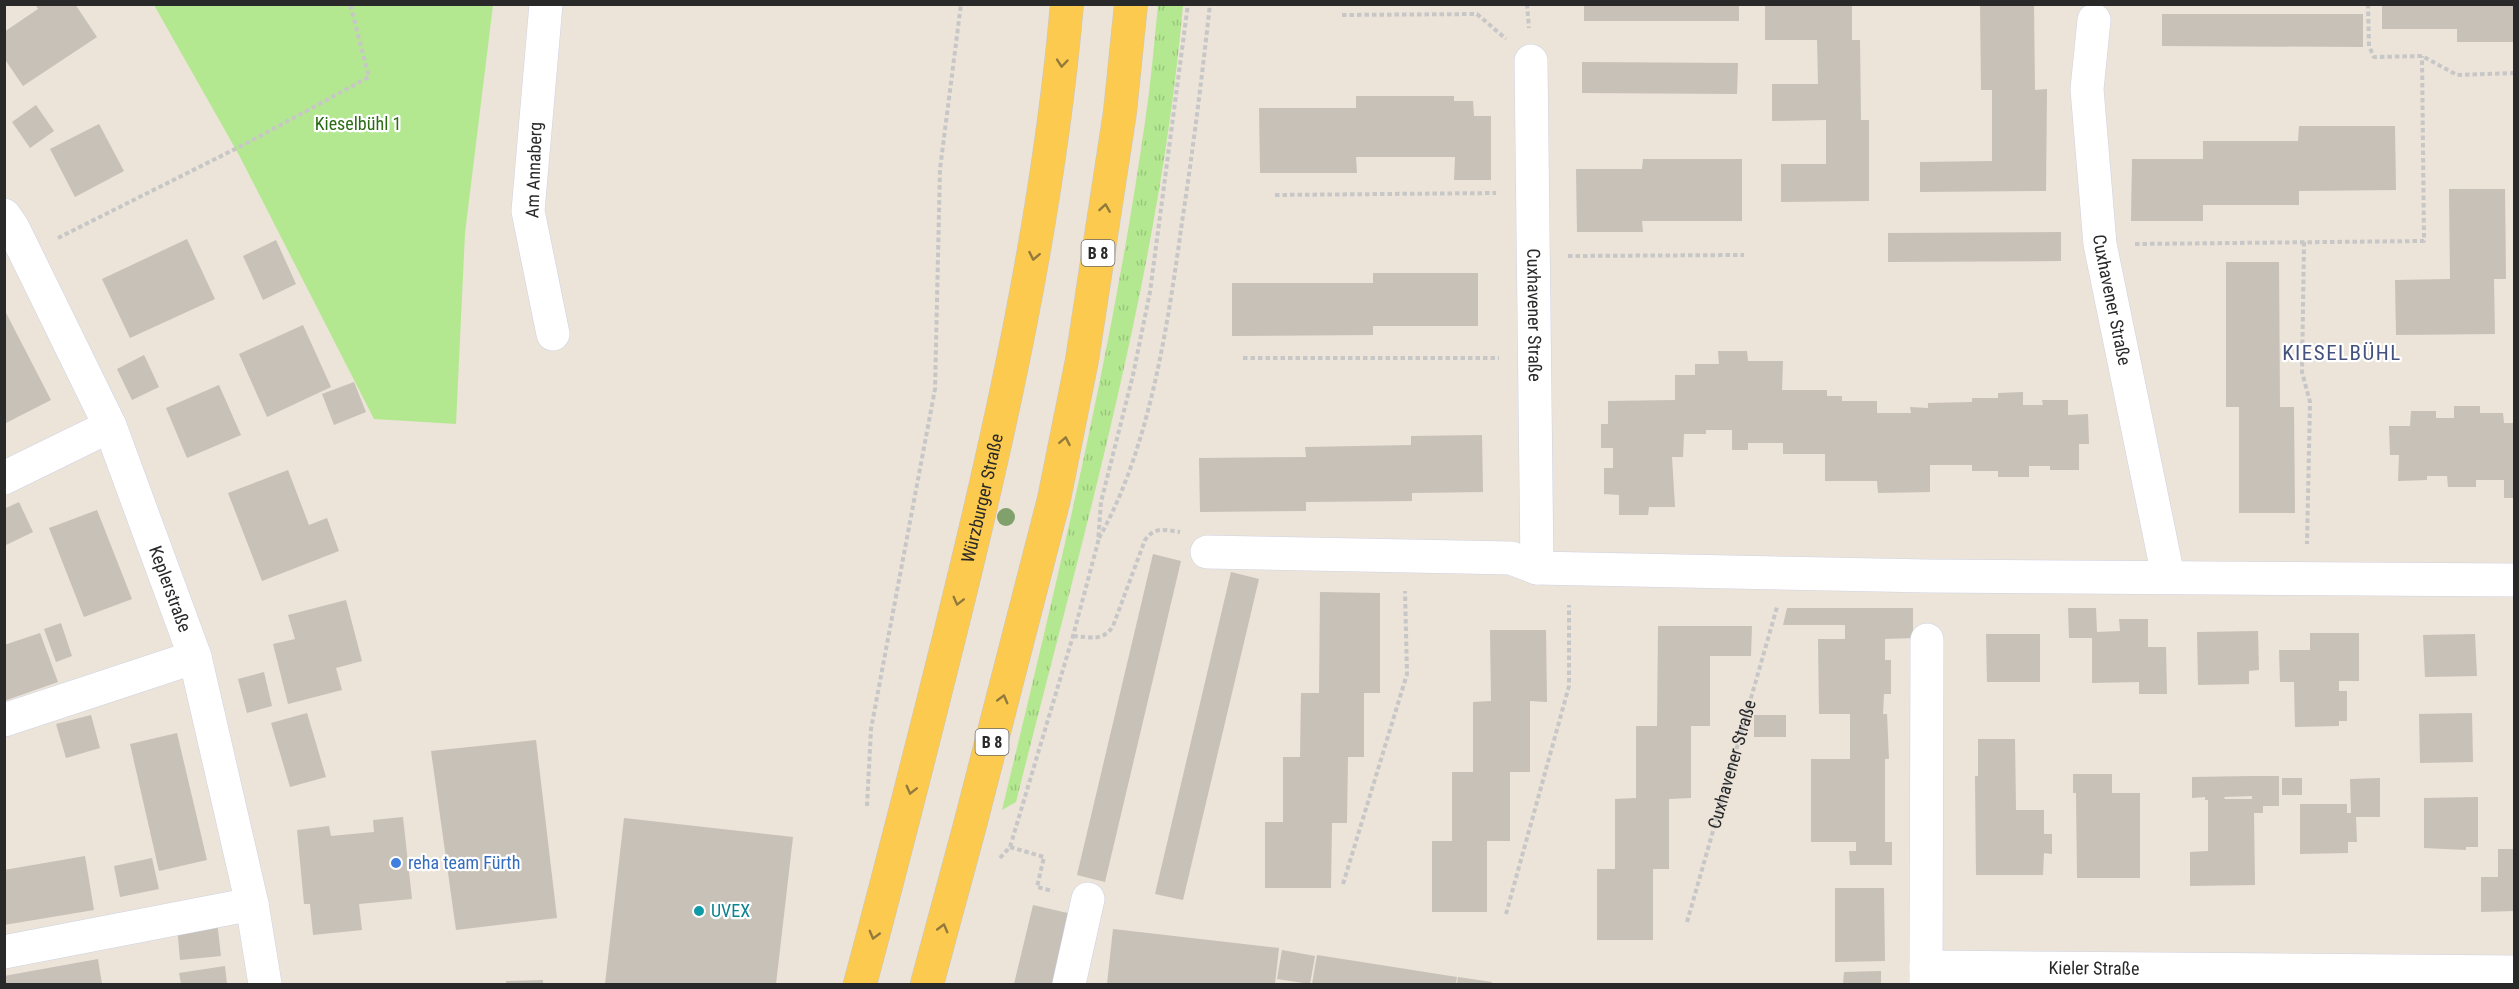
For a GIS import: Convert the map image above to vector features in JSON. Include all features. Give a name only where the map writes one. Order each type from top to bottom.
[{"type":"main road","name":"Würzburger Straße","points":[[860,984],[974,538],[1010,380],[1040,223],[1061,73],[1067,4]]},
{"type":"main road","name":"B 8","points":[[927,984],[1054,499],[1087,324],[1120,112],[1131,4]]},
{"type":"street","name":"Am Annaberg","points":[[546,4],[528,211],[553,334]]},
{"type":"street","name":"Cuxhavener Straße","points":[[2094,20],[2087,89],[2100,244],[2168,576]]},
{"type":"street","name":"Cuxhavener Straße","points":[[1531,62],[1537,568]]},
{"type":"street","name":"Keplerstraße","points":[[12,233],[110,426],[195,657],[252,904],[265,984]]},
{"type":"street","points":[[4,478],[110,426]]},
{"type":"street","points":[[1207,552],[1511,558],[1537,568],[1569,570],[2514,580]]},
{"type":"street","name":"Kieler Straße","points":[[1928,640],[1926,976],[2514,972]]},
{"type":"street","points":[[4,720],[195,657]]},
{"type":"street","points":[[1069,984],[1088,899]]},
{"type":"street","points":[[4,952],[252,904]]},
{"type":"path","points":[[12,233],[249,142],[369,77],[350,4]]},
{"type":"path","points":[[867,818],[871,729],[935,389],[940,170],[961,4]]},
{"type":"path","points":[[1002,856],[1010,848],[1073,636],[1098,542],[1101,502],[1133,375],[1150,292],[1188,4]]},
{"type":"path","points":[[1098,542],[1118,505],[1156,379],[1166,329],[1202,86],[1210,4]]},
{"type":"path","points":[[2368,4],[2369,46],[2374,57],[2422,56],[2457,75],[2514,73]]},
{"type":"path","points":[[1342,15],[1477,14],[1531,62]]},
{"type":"path","points":[[2100,244],[2424,241],[2422,56]]},
{"type":"path","points":[[1275,195],[1533,193]]},
{"type":"path","points":[[2304,242],[2302,372],[2310,402],[2307,578]]},
{"type":"path","points":[[1534,256],[1744,255]]},
{"type":"path","points":[[1243,358],[1536,358]]},
{"type":"path","points":[[1073,636],[1098,638],[1107,636],[1113,626],[1145,540],[1150,534],[1158,529],[1186,533],[1207,552]]},
{"type":"path","points":[[1343,884],[1407,674],[1404,556]]},
{"type":"path","points":[[1506,914],[1569,686],[1569,570]]},
{"type":"path","name":"Cuxhavener Straße","points":[[1687,922],[1786,574]]},
{"type":"path","points":[[1010,848],[1044,857],[1037,887],[1088,899]]},
{"type":"green space","name":"Kieselbühl 1","points":[[154,5],[493,5],[465,233],[456,424],[374,419],[239,155]]},
{"type":"green space","points":[[1158,5],[1183,5],[1172,107],[1137,307],[1092,506],[1016,802],[1002,810],[1063,553],[1100,382],[1132,209],[1147,107]]},
{"type":"building","points":[[35,4],[75,4],[97,37],[23,86],[4,58],[4,32],[38,9]]},
{"type":"building","points":[[1765,4],[1852,4],[1852,40],[1860,40],[1861,120],[1869,120],[1869,201],[1781,202],[1781,164],[1826,164],[1826,120],[1772,121],[1772,84],[1818,84],[1817,40],[1765,40]]},
{"type":"building","points":[[1980,4],[2034,4],[2035,90],[2047,89],[2046,191],[1920,192],[1920,162],[1992,161],[1992,90],[1981,90]]},
{"type":"building","points":[[2382,4],[2514,4],[2514,42],[2457,42],[2457,29],[2382,29]]},
{"type":"building","points":[[1584,5],[1739,5],[1739,21],[1584,21]]},
{"type":"building","points":[[2162,14],[2363,14],[2363,47],[2162,46]]},
{"type":"building","points":[[1582,62],[1738,63],[1737,94],[1582,93]]},
{"type":"building","points":[[1356,96],[1454,96],[1454,101],[1473,101],[1474,116],[1491,116],[1491,180],[1454,180],[1455,157],[1356,157],[1357,173],[1260,173],[1259,108],[1356,108]]},
{"type":"building","points":[[36,105],[54,131],[30,148],[12,122]]},
{"type":"building","points":[[99,124],[124,171],[75,197],[50,149]]},
{"type":"building","points":[[2299,126],[2395,126],[2396,190],[2299,191],[2299,205],[2203,205],[2203,221],[2131,221],[2132,159],[2203,159],[2203,141],[2298,141]]},
{"type":"building","points":[[1643,159],[1742,159],[1742,221],[1642,221],[1643,232],[1577,232],[1576,169],[1642,169]]},
{"type":"building","points":[[2449,189],[2505,189],[2506,279],[2494,279],[2495,334],[2396,335],[2395,280],[2450,279]]},
{"type":"building","points":[[2061,232],[2061,261],[1888,262],[1888,233]]},
{"type":"building","points":[[187,239],[215,299],[130,338],[102,279]]},
{"type":"building","points":[[276,240],[296,284],[263,300],[243,256]]},
{"type":"building","points":[[2226,262],[2279,262],[2280,407],[2294,407],[2295,513],[2239,513],[2239,407],[2226,407]]},
{"type":"building","points":[[1373,273],[1478,273],[1478,326],[1373,326],[1373,335],[1232,336],[1232,283],[1373,283]]},
{"type":"building","points":[[4,309],[51,400],[4,424]]},
{"type":"building","points":[[303,325],[331,387],[267,417],[239,354]]},
{"type":"building","points":[[1718,351],[1747,351],[1748,361],[1783,361],[1782,390],[1827,390],[1827,396],[1842,396],[1842,401],[1877,401],[1877,413],[1911,413],[1910,407],[1928,408],[1928,403],[1972,402],[1972,398],[1998,398],[1998,393],[2023,392],[2023,405],[2043,405],[2042,400],[2068,400],[2068,415],[2088,414],[2089,444],[2079,444],[2079,470],[2050,470],[2050,466],[2029,466],[2029,477],[1998,477],[1998,471],[1972,471],[1972,465],[1930,465],[1930,492],[1878,493],[1877,481],[1825,481],[1825,454],[1783,454],[1783,443],[1748,443],[1748,450],[1732,450],[1732,430],[1706,430],[1706,434],[1684,434],[1683,457],[1672,457],[1675,507],[1649,507],[1648,515],[1619,515],[1619,495],[1604,494],[1604,468],[1613,468],[1613,448],[1601,448],[1601,424],[1608,424],[1608,401],[1675,400],[1675,375],[1695,375],[1695,364],[1719,364]]},
{"type":"building","points":[[144,355],[159,387],[132,400],[117,369]]},
{"type":"building","points":[[354,382],[366,412],[334,425],[322,394]]},
{"type":"building","points":[[219,385],[241,435],[187,458],[166,408]]},
{"type":"building","points":[[2454,406],[2480,406],[2480,413],[2503,413],[2504,423],[2514,423],[2514,498],[2504,498],[2504,480],[2476,480],[2476,487],[2448,487],[2447,476],[2427,476],[2427,480],[2398,481],[2399,455],[2390,455],[2389,426],[2410,426],[2411,411],[2436,411],[2436,418],[2454,418]]},
{"type":"building","points":[[1482,435],[1483,492],[1412,493],[1412,501],[1306,502],[1306,511],[1200,512],[1199,458],[1306,457],[1305,447],[1411,445],[1411,436]]},
{"type":"building","points":[[288,470],[309,525],[327,518],[339,551],[262,581],[228,493]]},
{"type":"building","points":[[19,502],[33,532],[4,546],[4,509]]},
{"type":"building","points":[[97,510],[132,599],[84,617],[49,528]]},
{"type":"building","points":[[1153,554],[1181,561],[1105,882],[1077,875]]},
{"type":"building","points":[[1231,572],[1259,579],[1183,900],[1155,894]]},
{"type":"building","points":[[1320,592],[1380,593],[1380,693],[1364,693],[1364,757],[1348,757],[1347,823],[1332,823],[1331,888],[1265,888],[1265,822],[1283,822],[1283,757],[1300,757],[1301,693],[1319,693]]},
{"type":"building","points":[[346,600],[362,661],[336,668],[342,690],[288,704],[273,644],[295,639],[288,615]]},
{"type":"building","points":[[1787,608],[1913,608],[1913,638],[1885,639],[1885,660],[1891,660],[1891,694],[1884,694],[1883,714],[1887,714],[1889,759],[1885,759],[1885,842],[1892,842],[1892,865],[1850,865],[1849,851],[1856,851],[1856,842],[1811,842],[1811,759],[1850,759],[1850,714],[1819,714],[1818,639],[1845,639],[1845,625],[1783,625]]},
{"type":"building","points":[[2068,608],[2096,608],[2097,632],[2120,631],[2119,619],[2148,619],[2148,647],[2166,647],[2167,694],[2139,694],[2139,682],[2092,683],[2092,638],[2069,638]]},
{"type":"building","points":[[61,623],[72,656],[56,662],[44,629]]},
{"type":"building","points":[[1658,626],[1752,626],[1751,656],[1710,656],[1710,726],[1691,726],[1691,798],[1669,799],[1669,869],[1653,869],[1653,940],[1597,940],[1597,869],[1615,869],[1615,799],[1636,798],[1636,726],[1657,726]]},
{"type":"building","points":[[1490,630],[1546,630],[1547,702],[1530,701],[1530,772],[1510,772],[1510,841],[1487,841],[1487,912],[1432,912],[1432,841],[1452,841],[1452,772],[1473,772],[1473,702],[1491,701]]},
{"type":"building","points":[[2258,631],[2259,670],[2249,671],[2249,684],[2198,685],[2197,632]]},
{"type":"building","points":[[40,633],[58,682],[4,701],[4,645]]},
{"type":"building","points":[[2310,633],[2359,633],[2359,681],[2339,681],[2339,691],[2347,691],[2347,721],[2339,721],[2339,726],[2295,727],[2294,682],[2280,682],[2279,650],[2310,650]]},
{"type":"building","points":[[1986,634],[2040,634],[2040,682],[1987,682]]},
{"type":"building","points":[[2475,634],[2477,676],[2425,677],[2423,635]]},
{"type":"building","points":[[264,672],[272,706],[247,713],[238,679]]},
{"type":"building","points":[[307,713],[326,777],[290,787],[271,723]]},
{"type":"building","points":[[2472,713],[2473,762],[2420,763],[2419,714]]},
{"type":"building","points":[[91,715],[100,748],[66,758],[56,724]]},
{"type":"building","points":[[1754,715],[1786,715],[1786,737],[1754,737]]},
{"type":"building","points":[[177,733],[207,860],[159,871],[130,744]]},
{"type":"building","points":[[1978,739],[2015,739],[2016,810],[2044,810],[2044,834],[2052,834],[2052,854],[2044,853],[2043,875],[1976,875],[1975,776],[1978,776]]},
{"type":"building","points":[[536,740],[557,918],[456,930],[431,751]]},
{"type":"building","points":[[2073,774],[2112,774],[2112,793],[2140,793],[2140,878],[2077,878],[2076,793],[2073,793]]},
{"type":"building","points":[[2279,776],[2279,806],[2263,806],[2263,813],[2254,813],[2255,885],[2190,886],[2190,852],[2208,851],[2208,800],[2205,800],[2205,797],[2192,798],[2192,777]],"holes":[[[2252,796],[2252,799],[2225,799],[2224,797]]]},
{"type":"building","points":[[2282,778],[2302,778],[2302,795],[2282,795]]},
{"type":"building","points":[[2380,778],[2380,817],[2356,817],[2357,842],[2348,842],[2348,853],[2300,854],[2300,804],[2347,804],[2347,813],[2351,813],[2350,779]]},
{"type":"building","points":[[2478,797],[2478,847],[2466,847],[2466,850],[2424,848],[2424,798]]},
{"type":"building","points":[[403,817],[412,899],[359,904],[362,930],[313,935],[310,904],[304,904],[297,830],[329,826],[331,836],[374,832],[373,820]]},
{"type":"building","name":"UVEX","points":[[624,818],[793,837],[776,984],[605,984]]},
{"type":"building","points":[[2498,849],[2514,849],[2514,911],[2481,912],[2481,877],[2498,877]]},
{"type":"building","points":[[85,856],[94,910],[4,925],[4,870]]},
{"type":"building","points":[[152,858],[159,889],[120,897],[114,866]]},
{"type":"building","points":[[1835,888],[1884,888],[1885,961],[1835,962]]},
{"type":"building","points":[[1033,905],[1072,914],[1056,984],[1014,984]]},
{"type":"building","points":[[217,921],[221,956],[180,960],[177,926]]},
{"type":"building","points":[[1113,929],[1279,948],[1275,984],[1107,984]]},
{"type":"building","points":[[1282,950],[1315,956],[1310,984],[1277,979]]},
{"type":"building","points":[[1317,955],[1457,977],[1456,984],[1312,984]]},
{"type":"building","points":[[98,959],[102,984],[4,984],[4,976]]},
{"type":"building","points":[[225,966],[227,984],[181,984],[179,973]]},
{"type":"building","points":[[1881,971],[1881,984],[1843,984],[1844,972]]},
{"type":"building","points":[[1458,977],[1492,982],[1492,984],[1457,984]]},
{"type":"building","points":[[543,980],[543,984],[506,984],[506,981]]},
{"type":"place","name":"reha team Fürth","points":[[396,863]]},
{"type":"place","name":"UVEX","points":[[699,911]]},
{"type":"district","name":"KIESELBÜHL","points":[[2342,353]]}]
